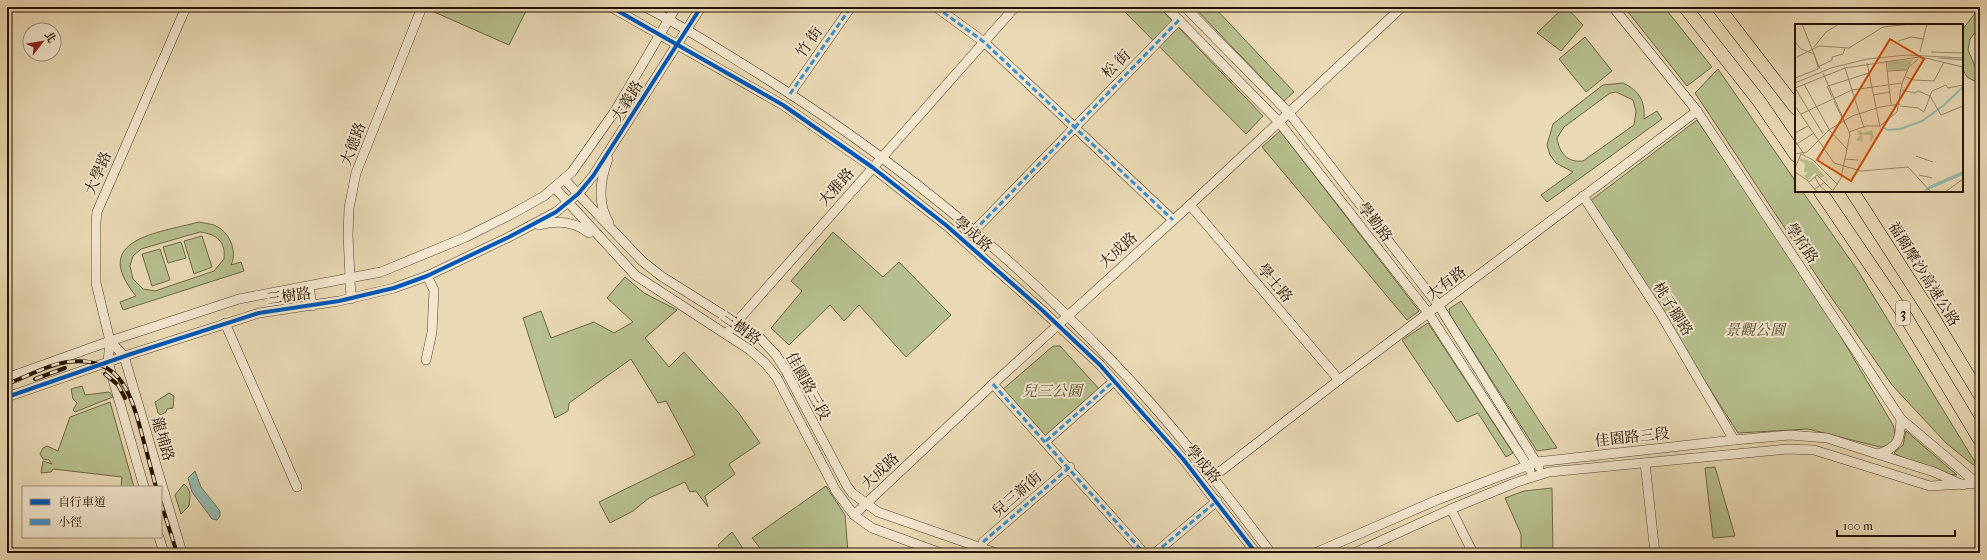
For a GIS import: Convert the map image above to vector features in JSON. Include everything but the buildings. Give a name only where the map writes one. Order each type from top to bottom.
[{"type":"highway","points":[[1685,7],[1760,101],[1795,154]]},
{"type":"highway","points":[[1718,7],[1795,107]]},
{"type":"highway","name":"3","points":[[1821,192],[1907,319],[1980,440]]},
{"type":"highway","name":"福爾摩沙高速公路","points":[[1853,192],[1928,309],[1980,395]]},
{"type":"street","name":"大學路","points":[[124,356],[110,341],[96,283],[97,212],[186,7]]},
{"type":"street","name":"大德路","points":[[351,299],[349,279],[349,208],[356,173],[422,7]]},
{"type":"street","name":"學成路","points":[[611,7],[783,105],[872,167],[947,226],[1058,325],[1114,381],[1183,459],[1256,553]]},
{"type":"street","name":"學成路","points":[[645,7],[669,19],[790,94],[882,156],[974,231],[1067,315],[1114,363],[1213,477],[1271,553]]},
{"type":"street","name":"大義路","points":[[554,188],[572,172],[599,136],[676,7]]},
{"type":"street","name":"大義路","points":[[567,203],[587,184],[615,143],[701,7]]},
{"type":"street","name":"竹 街","points":[[790,94],[851,7]]},
{"type":"street","points":[[936,7],[984,42],[1173,220]]},
{"type":"street","name":"大雅路","points":[[726,334],[735,321],[1015,7]]},
{"type":"street","name":"學勤路","points":[[1166,7],[1279,122],[1429,314],[1527,465],[1538,475]]},
{"type":"street","name":"學勤路","points":[[1186,7],[1289,113],[1439,306],[1537,462],[1538,475]]},
{"type":"street","name":"大成路","points":[[854,515],[1067,315],[1190,205],[1402,7]]},
{"type":"street","name":"學府路","points":[[1613,7],[1696,111],[1901,419],[1979,486]]},
{"type":"street","name":"松 街","points":[[974,231],[1179,20]]},
{"type":"street","name":"大有路","points":[[1213,477],[1339,380],[1429,314],[1696,111]]},
{"type":"street","points":[[615,143],[606,165],[601,198],[606,218],[615,233]]},
{"type":"street","name":"佳園路三段","points":[[564,179],[642,261],[661,276],[760,338],[776,355],[847,486],[866,504],[878,512],[996,553]]},
{"type":"street","name":"三樹路","points":[[7,378],[110,341],[239,299],[381,272],[466,237],[510,215],[554,188],[644,283],[726,334],[750,350],[766,364],[777,378],[836,491],[854,515]]},
{"type":"street","name":"桃子腳路","points":[[1583,196],[1660,313],[1734,440]]},
{"type":"street","name":"三樹路","points":[[7,397],[124,356],[259,313],[351,299],[394,288],[427,276],[509,237],[556,212],[567,203]]},
{"type":"street","name":"學士路","points":[[1190,205],[1339,380]]},
{"type":"street","points":[[509,237],[548,223],[568,223],[582,227],[613,251]]},
{"type":"street","points":[[426,360],[432,332],[434,290],[427,276]]},
{"type":"street","name":"三樹路","points":[[309,286],[312,306]]},
{"type":"street","points":[[225,323],[296,487]]},
{"type":"street","name":"龍埔路","points":[[110,341],[108,362],[144,486]]},
{"type":"street","name":"龍埔路","points":[[124,356],[182,553]]},
{"type":"street","points":[[1046,441],[1114,381]]},
{"type":"street","points":[[993,384],[1070,467],[1144,553]]},
{"type":"street","points":[[1878,454],[1889,451],[1895,446],[1900,436],[1901,419]]},
{"type":"street","name":"佳園路三段","points":[[1315,553],[1437,500],[1537,462],[1790,434],[1826,438],[1934,472],[1963,485]]},
{"type":"street","name":"佳園路三段","points":[[1354,553],[1451,509],[1538,475],[1645,463],[1787,449],[1814,450],[1930,486],[1979,486]]},
{"type":"street","points":[[1645,463],[1655,553]]},
{"type":"street","name":"兒三新街","points":[[983,542],[1070,467]]},
{"type":"street","points":[[1155,553],[1217,501]]},
{"type":"street","points":[[1451,509],[1472,553]]},
{"type":"street","points":[[854,515],[872,528],[941,553]]},
{"type":"street","points":[[159,538],[164,553]]},
{"type":"green space","points":[[528,7],[509,45],[425,8]]},
{"type":"green space","points":[[1120,7],[1159,7],[1263,116],[1246,134]]},
{"type":"green space","points":[[1194,7],[1214,7],[1294,92],[1284,101]]},
{"type":"green space","points":[[1564,7],[1566,7],[1583,25],[1561,51],[1537,33]]},
{"type":"green space","points":[[1624,7],[1664,7],[1712,67],[1687,86]]},
{"type":"green space","points":[[1980,7],[1980,26],[1970,39],[1968,50],[1977,71],[1980,72],[1980,84],[1967,77],[1963,70],[1963,29]]},
{"type":"green space","points":[[1585,37],[1612,71],[1586,92],[1559,59]]},
{"type":"green space","points":[[1718,69],[1795,181],[1795,192],[1803,192],[1858,271],[1978,467],[1946,443],[1892,385],[1822,284],[1695,93]]},
{"type":"green space","points":[[1623,83],[1629,86],[1634,89],[1640,97],[1644,107],[1644,119],[1657,111],[1662,119],[1547,202],[1541,195],[1573,172],[1556,163],[1550,155],[1547,145],[1553,124],[1603,85]],"holes":[[[1616,92],[1633,100],[1636,111],[1634,125],[1583,161],[1572,160],[1565,156],[1560,148],[1557,138],[1564,127],[1610,93]]]},
{"type":"green space","name":"景觀公園","points":[[1697,120],[1815,293],[1893,425],[1894,437],[1888,445],[1880,447],[1808,429],[1738,433],[1590,201]]},
{"type":"green space","points":[[1280,131],[1419,311],[1407,320],[1262,147]]},
{"type":"green space","points":[[199,222],[214,225],[224,232],[233,248],[233,260],[231,265],[241,262],[244,271],[123,310],[120,302],[136,296],[124,277],[120,262],[124,250],[134,242],[149,235]],"holes":[[[200,232],[216,237],[222,244],[223,248],[224,259],[214,271],[155,291],[143,289],[133,279],[130,266],[133,256],[141,249]]]},
{"type":"green space","points":[[833,232],[883,277],[899,262],[951,315],[906,357],[859,305],[844,321],[830,305],[789,345],[771,328],[802,291],[791,281]]},
{"type":"green space","points":[[202,236],[212,267],[194,274],[184,241]]},
{"type":"green space","points":[[181,242],[186,258],[168,263],[163,247]]},
{"type":"green space","points":[[160,249],[170,280],[152,286],[142,254]]},
{"type":"green space","points":[[625,277],[644,293],[677,310],[645,338],[669,367],[684,352],[738,412],[760,443],[729,464],[735,474],[705,496],[708,507],[696,491],[690,492],[685,482],[649,498],[633,511],[610,523],[599,502],[695,455],[666,401],[658,403],[631,359],[569,403],[568,411],[555,418],[523,318],[541,311],[551,338],[594,322],[614,333],[633,322],[607,298]]},
{"type":"green space","points":[[1461,301],[1557,448],[1537,451],[1450,315],[1449,309]]},
{"type":"green space","points":[[1428,323],[1513,453],[1506,457],[1478,413],[1457,422],[1402,340]]},
{"type":"green space","name":"兒三公園","points":[[1053,346],[1060,346],[1101,391],[1046,441],[1001,391]]},
{"type":"green space","points":[[82,386],[85,395],[109,392],[113,397],[75,412],[73,410],[77,403],[73,399],[71,389]]},
{"type":"green space","points":[[169,393],[174,396],[173,408],[167,409],[166,412],[161,415],[158,413],[155,402]]},
{"type":"green space","points":[[110,402],[134,486],[121,486],[122,477],[53,469],[51,472],[41,473],[43,461],[52,464],[49,460],[43,459],[40,454],[43,448],[47,446],[58,451],[70,417]]},
{"type":"green space","points":[[1906,431],[1957,475],[1932,473],[1894,453],[1903,445]]},
{"type":"green space","points":[[1715,467],[1735,536],[1713,538],[1705,468]]},
{"type":"green space","points":[[184,484],[189,491],[190,499],[189,506],[181,514],[175,495]]},
{"type":"green space","points":[[826,486],[845,515],[848,553],[764,553],[752,538]]},
{"type":"green space","points":[[1552,488],[1553,553],[1521,553],[1521,534],[1505,498],[1524,491]]},
{"type":"green space","points":[[732,532],[746,553],[721,553],[718,545]]},
{"type":"water","points":[[195,471],[201,487],[220,511],[220,516],[217,520],[212,519],[192,492],[188,478]]},
{"type":"railway","points":[[7,384],[44,368],[67,362],[84,361],[99,364],[110,370],[119,378],[132,402],[156,486]]},
{"type":"railway","points":[[35,379],[65,368]]},
{"type":"railway","points":[[105,374],[118,385],[125,398]]},
{"type":"railway","points":[[162,506],[177,553]]},
{"type":"marked path","points":[[790,94],[851,7]]},
{"type":"marked path","points":[[936,7],[984,42],[1173,220]]},
{"type":"marked path","points":[[974,231],[1179,20]]},
{"type":"marked path","points":[[1046,441],[1114,381]]},
{"type":"marked path","points":[[993,384],[1144,553]]},
{"type":"marked path","points":[[983,542],[1070,467]]},
{"type":"marked path","points":[[1155,553],[1217,501]]},
{"type":"cycle path","points":[[611,7],[783,105],[872,167],[947,226],[1042,310],[1100,365],[1183,459],[1256,553]]},
{"type":"cycle path","points":[[7,397],[131,354],[259,313],[339,301],[394,288],[427,276],[509,237],[556,212],[578,194],[593,176],[701,7]]}]
